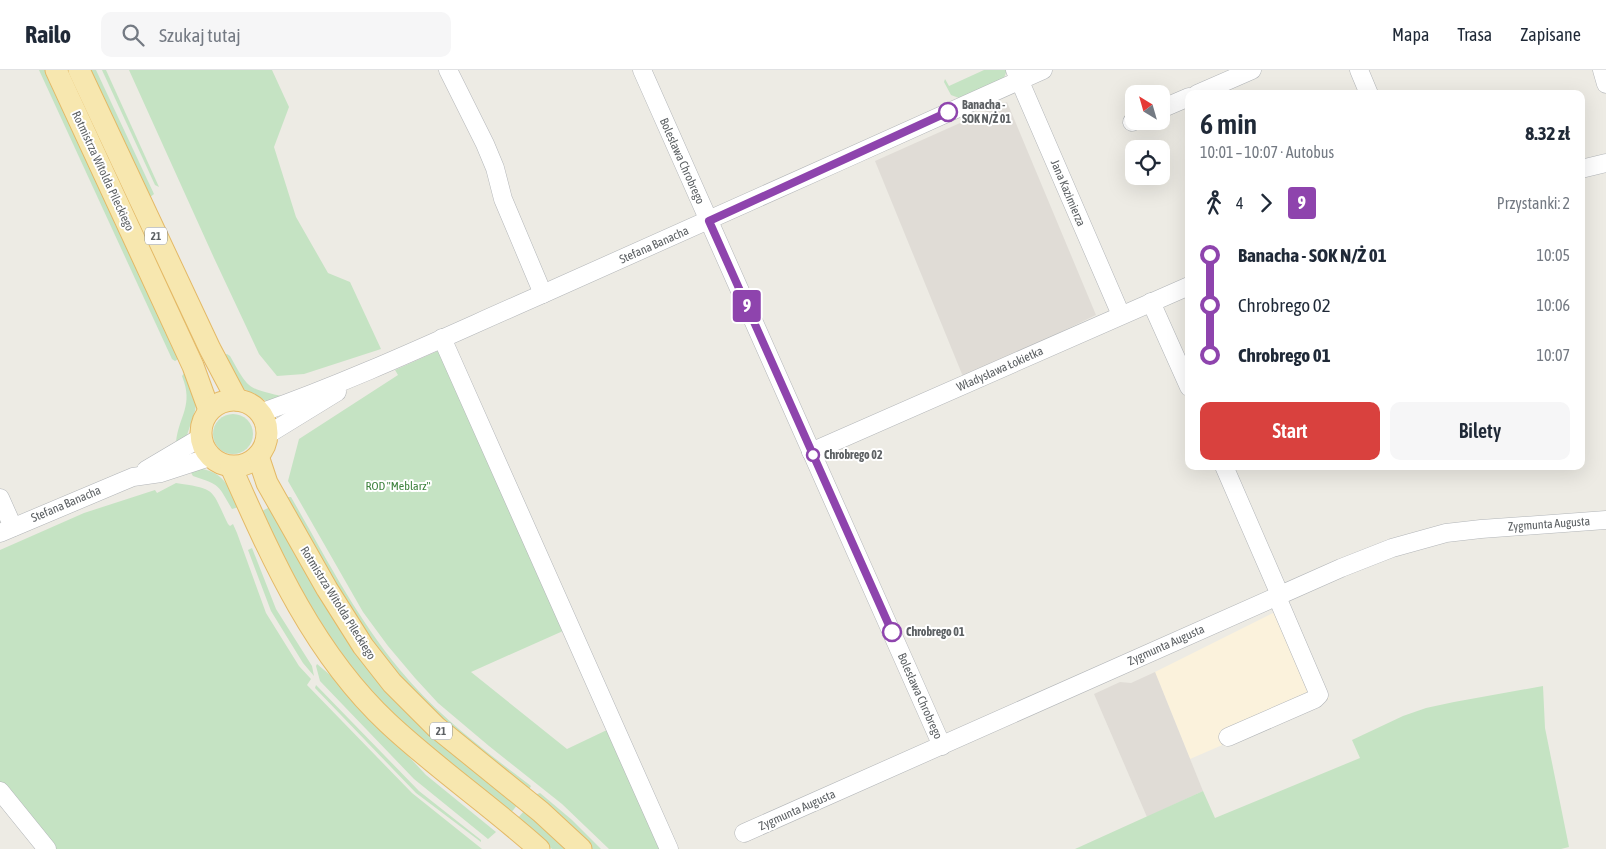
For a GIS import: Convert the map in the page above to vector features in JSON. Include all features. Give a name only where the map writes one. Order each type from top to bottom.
[{"type":"main road","name":"Rotmistrza Witolda Pileckiego","points":[[56,70],[193,366],[209,410]]},
{"type":"main road","name":"Rotmistrza Witolda Pileckiego","points":[[79,70],[210,349],[237,400]]},
{"type":"main road","points":[[227,400],[237,400],[250,404],[260,412],[266,423],[267,435],[265,446],[258,456],[250,462],[241,466],[223,466],[210,457],[203,448],[200,428],[209,410],[227,400]]},
{"type":"main road","name":"Rotmistrza Witolda Pileckiego","points":[[258,456],[267,483],[327,589],[363,646],[392,683],[436,727],[542,812],[581,849]]},
{"type":"main road","name":"21","points":[[231,467],[286,585],[334,662],[362,696],[388,723],[522,841],[539,849]]},
{"type":"street","points":[[448,70],[486,144],[504,199],[543,294]]},
{"type":"street","name":"Bolesława Chrobrego","points":[[642,70],[942,746]]},
{"type":"street","name":"Stefana Banacha","points":[[260,412],[299,399],[375,368],[709,221],[1017,75],[1042,70]]},
{"type":"street","points":[[1206,90],[1252,70]]},
{"type":"street","points":[[1359,70],[1367,90]]},
{"type":"street","points":[[1602,70],[1606,84]]},
{"type":"street","name":"Jana Kazimierza","points":[[1017,75],[1121,315]]},
{"type":"street","points":[[1170,105],[1185,99]]},
{"type":"street","points":[[1585,168],[1606,163]]},
{"type":"street","name":"Władysława Łokietka","points":[[812,452],[1185,288]]},
{"type":"street","points":[[1151,302],[1185,379]]},
{"type":"street","points":[[442,338],[669,849]]},
{"type":"street","name":"Stefana Banacha","points":[[267,435],[375,368]]},
{"type":"street","name":"Stefana Banacha","points":[[133,478],[200,438]]},
{"type":"street","name":"Stefana Banacha","points":[[6,530],[105,488],[133,478],[161,473],[210,457]]},
{"type":"street","points":[[1226,470],[1319,695],[1314,699],[1228,737]]},
{"type":"street","points":[[0,498],[6,530]]},
{"type":"street","name":"Zygmunta Augusta","points":[[744,833],[1341,568],[1392,548],[1446,533],[1468,530],[1606,520]]},
{"type":"street","points":[[0,791],[47,849]]},
{"type":"shaded area","points":[[1007,102],[1096,315],[964,379],[875,161]]},
{"type":"shaded area","points":[[1287,606],[1329,699],[1190,759],[1155,672]]},
{"type":"shaded area","points":[[1155,672],[1203,791],[1147,817],[1094,694],[1120,682],[1131,683]]},
{"type":"green space","points":[[39,70],[47,70],[180,358],[175,361],[172,359]]},
{"type":"green space","points":[[87,70],[96,70],[154,194],[149,198]]},
{"type":"green space","points":[[102,70],[106,70],[159,187],[155,185]]},
{"type":"green space","points":[[129,70],[272,70],[289,107],[274,147],[296,217],[328,273],[350,282],[381,349],[304,374],[277,376],[259,354]]},
{"type":"green space","points":[[984,70],[1007,70],[1004,78],[959,98],[951,95],[944,82],[945,79],[949,86]]},
{"type":"green space","name":"ROD \"Meblarz\"","points":[[440,350],[563,631],[471,672],[567,749],[609,729],[662,849],[609,849],[562,804],[438,703],[388,646],[363,612],[288,481],[299,439],[398,375],[395,370]]},
{"type":"green space","points":[[227,354],[250,386],[263,392],[285,397],[266,401],[242,388],[221,356]]},
{"type":"green space","points":[[186,371],[196,405],[185,439],[176,442],[186,403],[187,395],[182,376]]},
{"type":"green space","points":[[237,414],[244,417],[250,423],[253,434],[252,442],[244,451],[237,454],[229,454],[222,451],[214,442],[213,430],[216,423],[225,415]]},
{"type":"green space","points":[[188,468],[208,470],[215,473],[226,483],[239,507],[232,509],[218,487],[193,476]]},
{"type":"green space","points":[[176,483],[206,489],[215,497],[228,524],[230,526],[233,524],[266,613],[299,666],[311,679],[307,685],[412,793],[482,849],[54,849],[0,783],[0,550],[84,513],[155,490],[157,493]]},
{"type":"green space","points":[[291,497],[355,608],[400,670],[446,717],[479,746],[531,786],[528,792],[462,740],[385,663],[284,499]]},
{"type":"green space","points":[[270,507],[328,606],[518,804],[510,814],[384,709],[331,646],[260,512]]},
{"type":"green space","points":[[252,548],[276,609],[312,666],[314,676],[303,663],[271,611],[248,550]]},
{"type":"green space","points":[[317,664],[342,685],[426,775],[496,832],[488,839],[414,779],[320,681]]},
{"type":"green space","points":[[316,685],[419,791],[481,840],[481,842],[416,793],[315,688]]},
{"type":"green space","points":[[1543,686],[1545,728],[1569,847],[1561,849],[1075,849],[1203,791],[1215,818],[1360,758],[1352,740],[1403,716],[1426,708],[1454,702]]},
{"type":"green space","points":[[540,793],[572,820],[601,849],[591,849],[534,797]]},
{"type":"green space","points":[[525,810],[570,849],[552,849],[517,819]]},
{"type":"bus line","name":"9","points":[[892,632],[709,221],[948,112]]},
{"type":"place","name":"Banacha - SOK N/Ż 01","points":[[948,112]]},
{"type":"place","name":"Chrobrego 02","points":[[813,455]]},
{"type":"place","name":"Chrobrego 01","points":[[892,632]]}]
